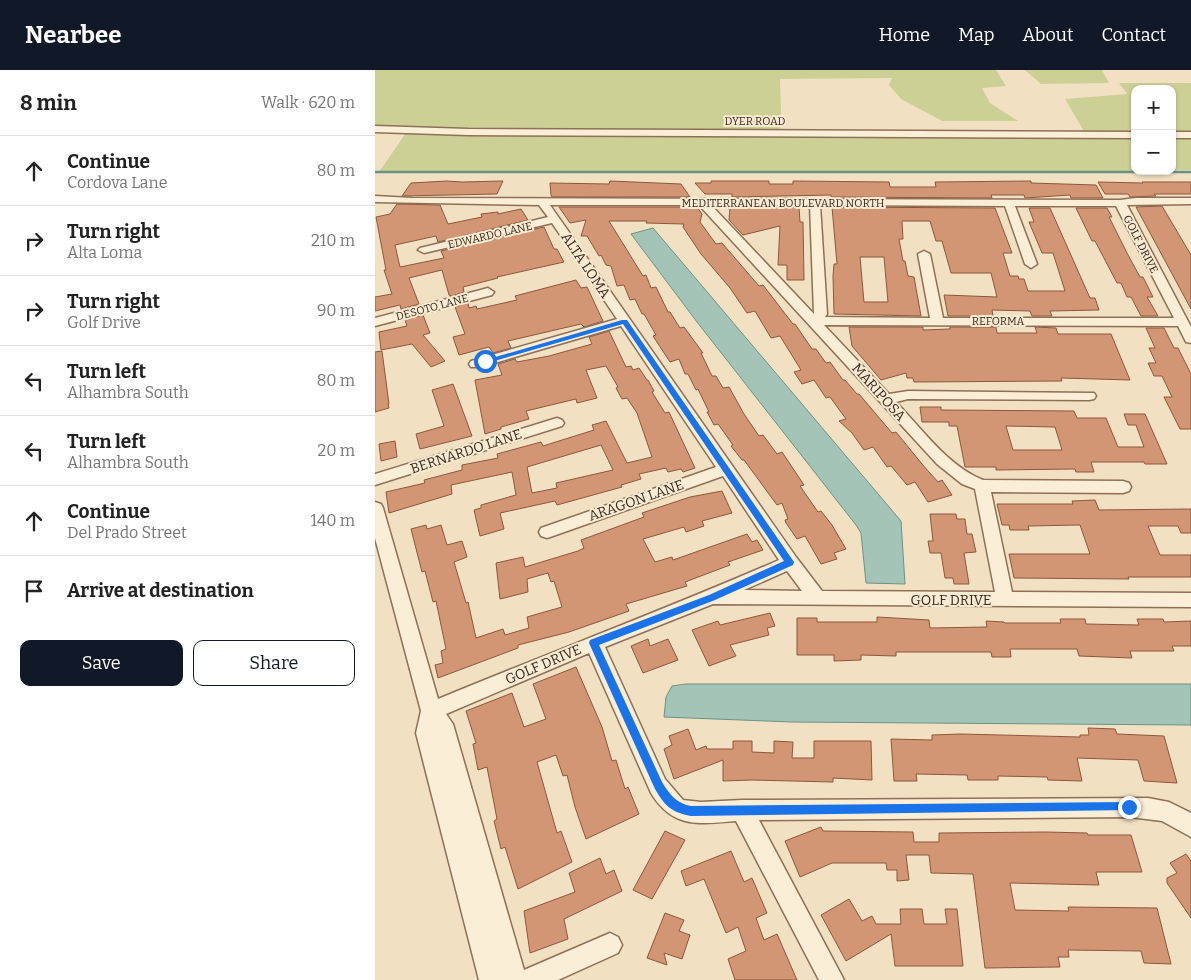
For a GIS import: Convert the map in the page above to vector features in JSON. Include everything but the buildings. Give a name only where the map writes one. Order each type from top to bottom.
[{"type":"street","name":"DYER ROAD","points":[[375,129],[478,132],[1131,135]]},
{"type":"street","points":[[1176,135],[1191,135]]},
{"type":"street","name":"MEDITERRANEAN BOULEVARD NORTH","points":[[375,199],[412,201],[703,203],[1120,203],[1135,201],[1191,201]]},
{"type":"street","points":[[375,208],[412,201]]},
{"type":"street","name":"ALTA LOMA","points":[[543,202],[790,562],[818,599]]},
{"type":"street","points":[[1009,202],[1031,264]]},
{"type":"street","name":"MARIPOSA","points":[[703,203],[814,320],[885,400],[942,460],[967,480],[982,486]]},
{"type":"street","points":[[814,320],[821,314],[815,203]]},
{"type":"street","name":"GOLF DRIVE","points":[[1120,203],[1191,339]]},
{"type":"street","name":"EDWARDO LANE","points":[[424,250],[555,219]]},
{"type":"street","points":[[924,254],[937,321]]},
{"type":"street","name":"DESOTO LANE","points":[[375,322],[489,292]]},
{"type":"street","name":"REFORMA","points":[[814,320],[1182,322]]},
{"type":"street","points":[[476,364],[624,321]]},
{"type":"street","points":[[885,400],[908,394],[1089,396]]},
{"type":"street","name":"BERNARDO LANE","points":[[375,480],[557,423]]},
{"type":"street","name":"ARAGON LANE","points":[[547,532],[726,469]]},
{"type":"street","points":[[1005,600],[982,486],[1123,487]]},
{"type":"street","points":[[375,508],[431,711],[443,724],[515,980]]},
{"type":"street","name":"GOLF DRIVE","points":[[431,711],[594,643],[712,597],[790,562]]},
{"type":"street","name":"GOLF DRIVE","points":[[712,597],[1191,600]]},
{"type":"street","points":[[594,643],[658,786],[666,798],[678,808],[691,811],[1129,807],[1153,808],[1172,812],[1191,826]]},
{"type":"street","points":[[431,711],[426,733],[491,980]]},
{"type":"street","points":[[742,810],[833,980]]},
{"type":"street","points":[[530,980],[610,945]]},
{"type":"green space","points":[[375,70],[996,70],[1006,86],[982,88],[990,103],[1018,121],[942,121],[901,99],[889,85],[892,78],[780,79],[781,112],[779,134],[1085,133],[1065,99],[1127,94],[1119,83],[1191,83],[1191,170],[1176,170],[1176,85],[1131,85],[1131,171],[1004,173],[379,172],[408,130],[375,129]]},
{"type":"green space","points":[[1025,70],[1102,70],[1109,83],[1041,84]]},
{"type":"shaded area","points":[[653,228],[901,521],[905,584],[866,583],[861,533],[856,525],[697,322],[631,234]]},
{"type":"shaded area","points":[[686,684],[1191,684],[1191,725],[792,722],[664,717],[666,697],[672,686]]},
{"type":"waterway","points":[[375,172],[1191,172]]},
{"type":"route","points":[[485,361],[624,321],[790,562],[712,597],[594,643],[658,786],[666,798],[678,808],[691,811],[1129,807]]}]
